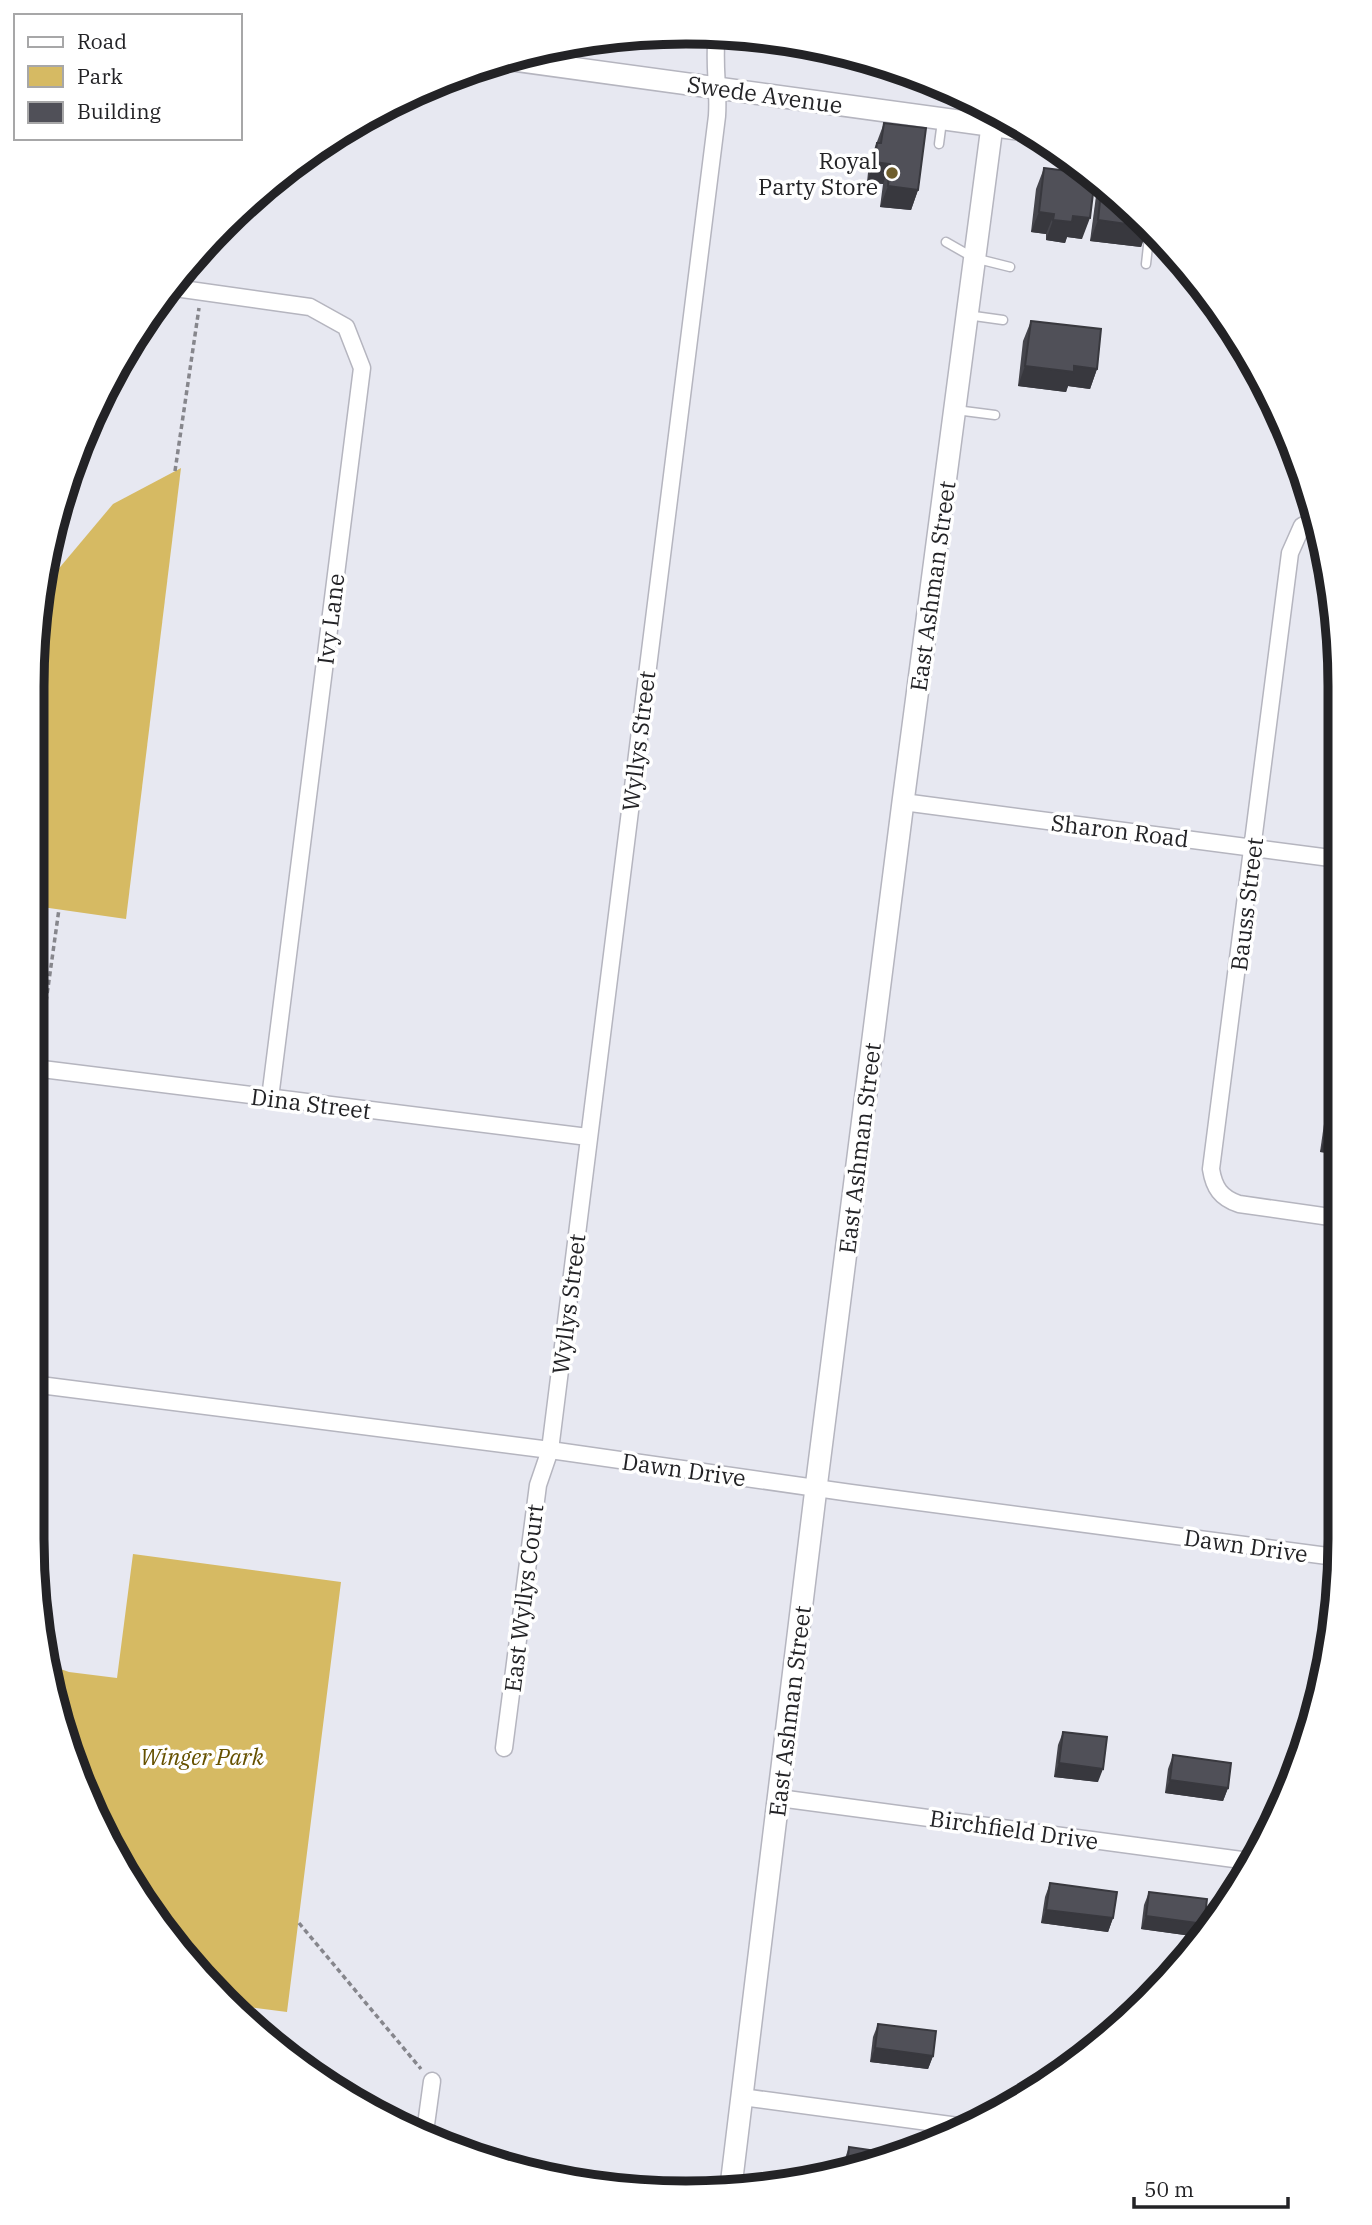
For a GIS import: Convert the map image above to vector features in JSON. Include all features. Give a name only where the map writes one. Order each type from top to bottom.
[{"type":"street","name":"Wyllys Street","points":[[550,1450],[719,87],[714,59],[716,45]]},
{"type":"street","name":"Swede Avenue","points":[[534,63],[719,87],[883,116],[985,118]]},
{"type":"street","name":"East Ashman Street","points":[[732,2180],[816,1488],[992,122]]},
{"type":"street","name":"Ivy Lane","points":[[181,289],[310,307],[346,327],[362,368],[270,1098]]},
{"type":"street","name":"Bauss Street","points":[[1307,524],[1301,526],[1290,553],[1211,1169],[1217,1191],[1227,1200],[1239,1205],[1328,1217]]},
{"type":"street","name":"Sharon Road","points":[[903,802],[1328,858]]},
{"type":"street","name":"Dina Street","points":[[44,1069],[588,1138]]},
{"type":"street","name":"Dawn Drive","points":[[44,1390],[550,1450],[1328,1556]]},
{"type":"street","name":"East Wyllys Court","points":[[504,1748],[538,1485],[550,1450]]},
{"type":"street","name":"Birchfield Drive","points":[[779,1798],[1242,1860]]},
{"type":"street","points":[[426,2126],[432,2081]]},
{"type":"street","points":[[742,2097],[948,2125]]},
{"type":"lane","points":[[939,144],[942,118]]},
{"type":"lane","points":[[1146,264],[1149,241]]},
{"type":"lane","points":[[946,242],[974,258],[1010,267]]},
{"type":"lane","points":[[967,315],[1003,320]]},
{"type":"lane","points":[[955,410],[995,415]]},
{"type":"path","points":[[175,471],[201,292]]},
{"type":"path","points":[[44,1013],[59,909]]},
{"type":"path","points":[[299,1923],[432,2081]]},
{"type":"green space","points":[[181,468],[126,919],[44,907],[45,644],[54,575],[113,504]]},
{"type":"green space","name":"Winger Park","points":[[133,1554],[341,1582],[287,2012],[247,2007],[232,1993],[176,1930],[152,1896],[110,1823],[78,1745],[57,1668],[69,1672],[117,1678]]},
{"type":"building","points":[[884,123],[926,128],[918,190],[888,186],[890,164],[874,162]]},
{"type":"building","points":[[1044,168],[1070,171],[1093,190],[1090,218],[1073,216],[1072,222],[1053,220],[1054,214],[1039,212]]},
{"type":"building","points":[[1101,196],[1132,225],[1098,220]]},
{"type":"building","points":[[1031,321],[1101,329],[1097,369],[1074,366],[1074,372],[1025,366]]},
{"type":"building","points":[[1328,1118],[1328,1138],[1325,1138]]},
{"type":"building","points":[[1063,1732],[1107,1737],[1103,1769],[1059,1763]]},
{"type":"building","points":[[1173,1755],[1231,1763],[1228,1788],[1170,1780]]},
{"type":"building","points":[[1050,1883],[1117,1892],[1113,1918],[1046,1910]]},
{"type":"building","points":[[1149,1892],[1207,1899],[1205,1918],[1201,1924],[1146,1916]]},
{"type":"building","points":[[878,2024],[936,2031],[933,2056],[875,2048]]},
{"type":"building","points":[[849,2147],[878,2151],[852,2159],[848,2160]]},
{"type":"place","name":"Royal Party Store","points":[[892,173]]}]
